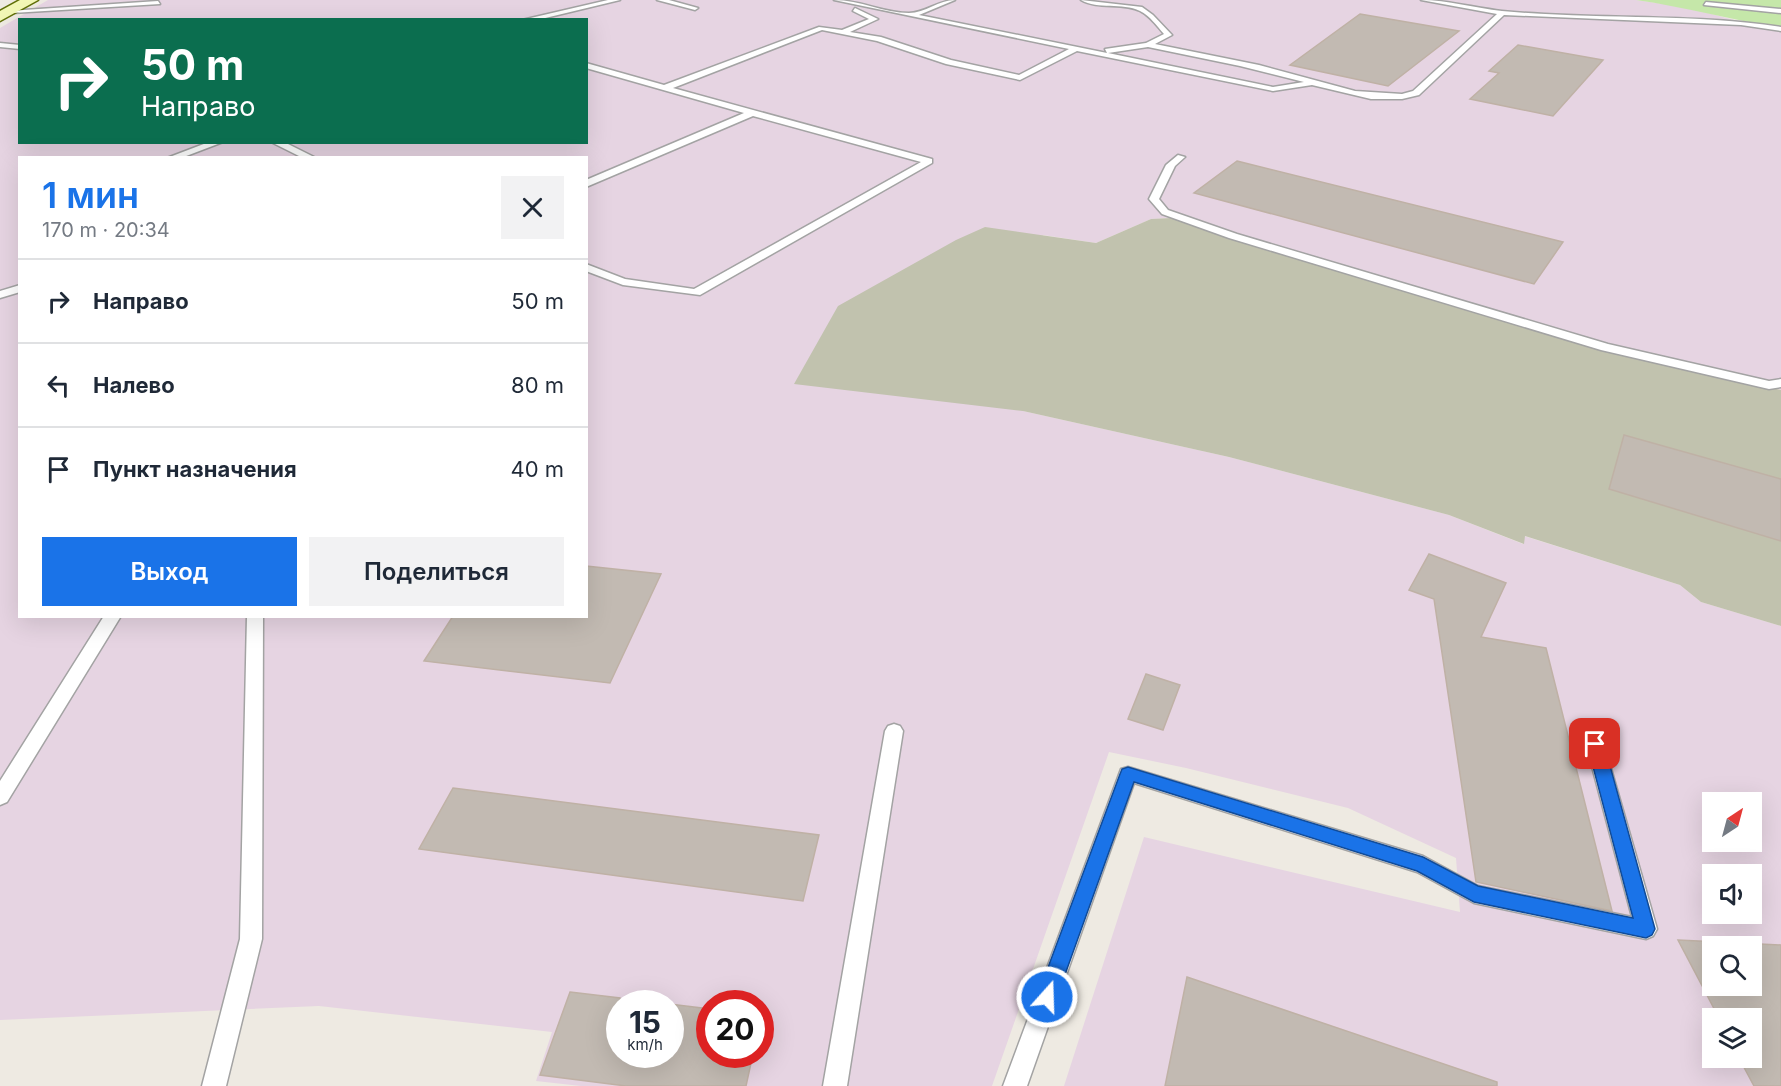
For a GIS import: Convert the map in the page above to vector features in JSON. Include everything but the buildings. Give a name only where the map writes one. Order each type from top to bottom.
[{"type":"main road","points":[[6,14],[31,0]]},
{"type":"lane","points":[[534,18],[617,0]]},
{"type":"lane","points":[[660,0],[694,8]]},
{"type":"lane","points":[[837,0],[1273,89],[1311,83]]},
{"type":"lane","points":[[912,15],[952,0]]},
{"type":"lane","points":[[1084,0],[1144,10],[1168,35],[1148,45],[1096,53]]},
{"type":"lane","points":[[1424,0],[1502,13],[1741,23],[1781,29]]},
{"type":"lane","points":[[6,14],[158,3]]},
{"type":"lane","points":[[1706,4],[1781,11]]},
{"type":"lane","points":[[843,32],[875,19],[851,8],[860,5]]},
{"type":"lane","points":[[1148,45],[1296,77],[1335,90],[1400,98],[1416,93],[1502,13]]},
{"type":"lane","points":[[667,87],[821,28],[878,39],[949,62],[1020,78],[1075,49]]},
{"type":"lane","points":[[0,45],[18,47]]},
{"type":"lane","points":[[588,66],[929,161],[696,293],[623,282],[588,268]]},
{"type":"lane","points":[[588,183],[752,113]]},
{"type":"lane","points":[[177,156],[213,144]]},
{"type":"lane","points":[[280,144],[307,156]]},
{"type":"lane","points":[[1181,157],[1171,165],[1154,199],[1165,212],[1244,239],[1605,347],[1769,385],[1781,383]]},
{"type":"lane","points":[[0,295],[18,289]]},
{"type":"lane","points":[[0,797],[112,618]]},
{"type":"lane","points":[[214,1086],[251,939],[255,618]]},
{"type":"lane","points":[[835,1086],[894,731]]},
{"type":"lane","points":[[1015,1086],[1128,774],[1423,865],[1474,894],[1646,929],[1595,744]]},
{"type":"shaded area","points":[[48,0],[1636,0],[1685,7],[1742,22],[1781,28],[1781,390],[1607,350],[1429,299],[1170,218],[1151,219],[1096,243],[1043,235],[1023,411],[1229,457],[1449,515],[1523,544],[1524,536],[1680,585],[1701,602],[1781,626],[1781,1086],[1064,1086],[1144,837],[1460,912],[1456,858],[1348,808],[1186,768],[1109,752],[992,1086],[581,1086],[536,1081],[552,1032],[319,1006],[0,1020],[0,28]]},
{"type":"shaded area","points":[[1171,218],[1429,299],[1607,350],[1781,390],[1781,626],[1701,602],[1680,585],[1525,536],[1524,544],[1449,515],[1229,457],[1023,411],[794,384],[838,306],[956,240],[985,227],[1096,243],[1151,219]]},
{"type":"green space","points":[[1636,0],[1781,0],[1781,28],[1672,6]]},
{"type":"route","points":[[1047,997],[1128,774],[1423,865],[1474,894],[1646,929],[1595,744]]}]
